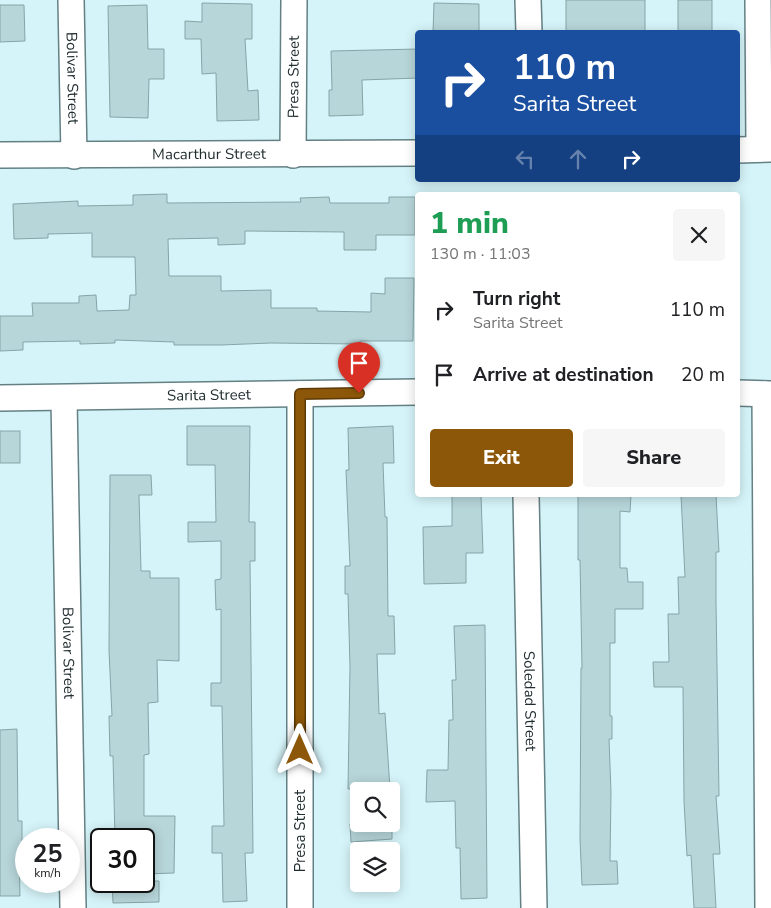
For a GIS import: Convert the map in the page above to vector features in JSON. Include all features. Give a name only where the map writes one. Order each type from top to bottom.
[{"type":"street","name":"Bolivar Street","points":[[71,0],[74,156]]},
{"type":"street","name":"Presa Street","points":[[293,155],[294,0]]},
{"type":"street","points":[[528,0],[529,30]]},
{"type":"street","points":[[756,149],[758,0]]},
{"type":"street","name":"Macarthur Street","points":[[0,155],[415,153]]},
{"type":"street","name":"Sarita Street","points":[[0,398],[64,399],[415,392]]},
{"type":"street","name":"Presa Street","points":[[300,394],[300,908]]},
{"type":"street","points":[[740,394],[768,394],[768,908]]},
{"type":"street","name":"Bolivar Street","points":[[64,399],[73,908]]},
{"type":"street","name":"Soledad Street","points":[[526,497],[534,908]]},
{"type":"building","points":[[566,0],[645,0],[645,30],[566,30]]},
{"type":"building","points":[[678,0],[712,0],[712,30],[678,30]]},
{"type":"building","points":[[202,3],[252,4],[252,39],[245,39],[248,91],[258,90],[259,120],[217,121],[216,73],[202,74],[201,39],[185,39],[185,21],[202,22]]},
{"type":"building","points":[[434,3],[479,4],[479,30],[433,30]]},
{"type":"building","points":[[0,5],[24,5],[25,41],[0,42]]},
{"type":"building","points":[[147,5],[148,49],[164,49],[164,79],[149,79],[148,118],[110,117],[108,6]]},
{"type":"building","points":[[415,49],[415,78],[362,80],[363,115],[329,116],[329,90],[332,90],[331,51]]},
{"type":"building","points":[[167,194],[167,203],[301,202],[300,198],[329,197],[330,203],[389,203],[389,197],[415,197],[415,235],[376,235],[376,250],[344,250],[344,232],[245,231],[245,244],[218,245],[218,238],[168,239],[169,276],[221,276],[221,291],[271,290],[271,308],[317,308],[317,311],[371,312],[371,293],[385,294],[385,278],[414,278],[413,341],[360,341],[360,344],[271,343],[221,345],[174,345],[174,342],[115,340],[115,343],[80,344],[80,341],[23,342],[23,350],[0,351],[0,316],[33,316],[32,303],[79,303],[79,296],[96,295],[97,311],[129,310],[130,295],[136,295],[135,257],[92,257],[92,233],[48,234],[48,238],[14,239],[13,204],[78,201],[78,206],[133,205],[133,195]]},
{"type":"building","points":[[187,426],[250,426],[249,522],[255,522],[255,561],[250,561],[253,853],[245,853],[247,901],[223,902],[222,853],[212,853],[212,826],[224,826],[222,706],[211,706],[211,683],[221,683],[221,609],[216,610],[215,580],[221,579],[221,541],[188,542],[188,522],[216,522],[215,465],[187,465]]},
{"type":"building","points":[[393,426],[394,463],[383,463],[385,517],[387,517],[388,616],[394,616],[395,654],[377,654],[379,714],[385,713],[390,782],[350,782],[350,789],[348,789],[350,667],[348,594],[345,594],[345,566],[350,566],[346,470],[349,470],[348,428]]},
{"type":"building","points":[[0,431],[20,431],[20,463],[0,463]]},
{"type":"building","points":[[110,475],[151,475],[152,495],[139,495],[141,571],[150,571],[150,578],[179,578],[179,661],[157,660],[158,702],[148,703],[149,754],[144,755],[144,816],[175,816],[174,873],[155,874],[155,828],[115,828],[113,756],[110,756],[109,716],[112,716],[109,650]]},
{"type":"building","points":[[452,497],[481,497],[483,553],[466,553],[466,583],[424,584],[423,527],[452,526]]},
{"type":"building","points":[[578,497],[631,497],[630,512],[620,511],[620,568],[627,568],[628,582],[643,582],[643,609],[615,609],[615,643],[610,643],[610,716],[612,716],[612,739],[609,739],[611,792],[610,861],[617,861],[618,884],[582,885],[580,839],[582,668],[580,560],[578,560]]},
{"type":"building","points":[[681,497],[716,497],[719,552],[716,552],[716,601],[719,796],[716,796],[720,854],[713,854],[716,908],[694,908],[691,855],[687,856],[684,801],[683,687],[654,687],[653,662],[669,662],[668,614],[679,614],[678,577],[685,577]]},
{"type":"building","points":[[485,625],[487,898],[461,899],[460,848],[456,848],[455,801],[426,802],[427,770],[448,770],[449,720],[453,720],[452,680],[456,680],[454,626]]},
{"type":"building","points":[[17,729],[18,821],[22,821],[22,828],[15,828],[15,893],[20,893],[20,896],[0,896],[0,730]]},
{"type":"building","points":[[350,832],[392,832],[392,839],[351,842]]},
{"type":"building","points":[[155,881],[159,881],[159,902],[113,903],[113,893],[155,893]]},
{"type":"route","points":[[300,750],[300,394],[359,393]]}]
